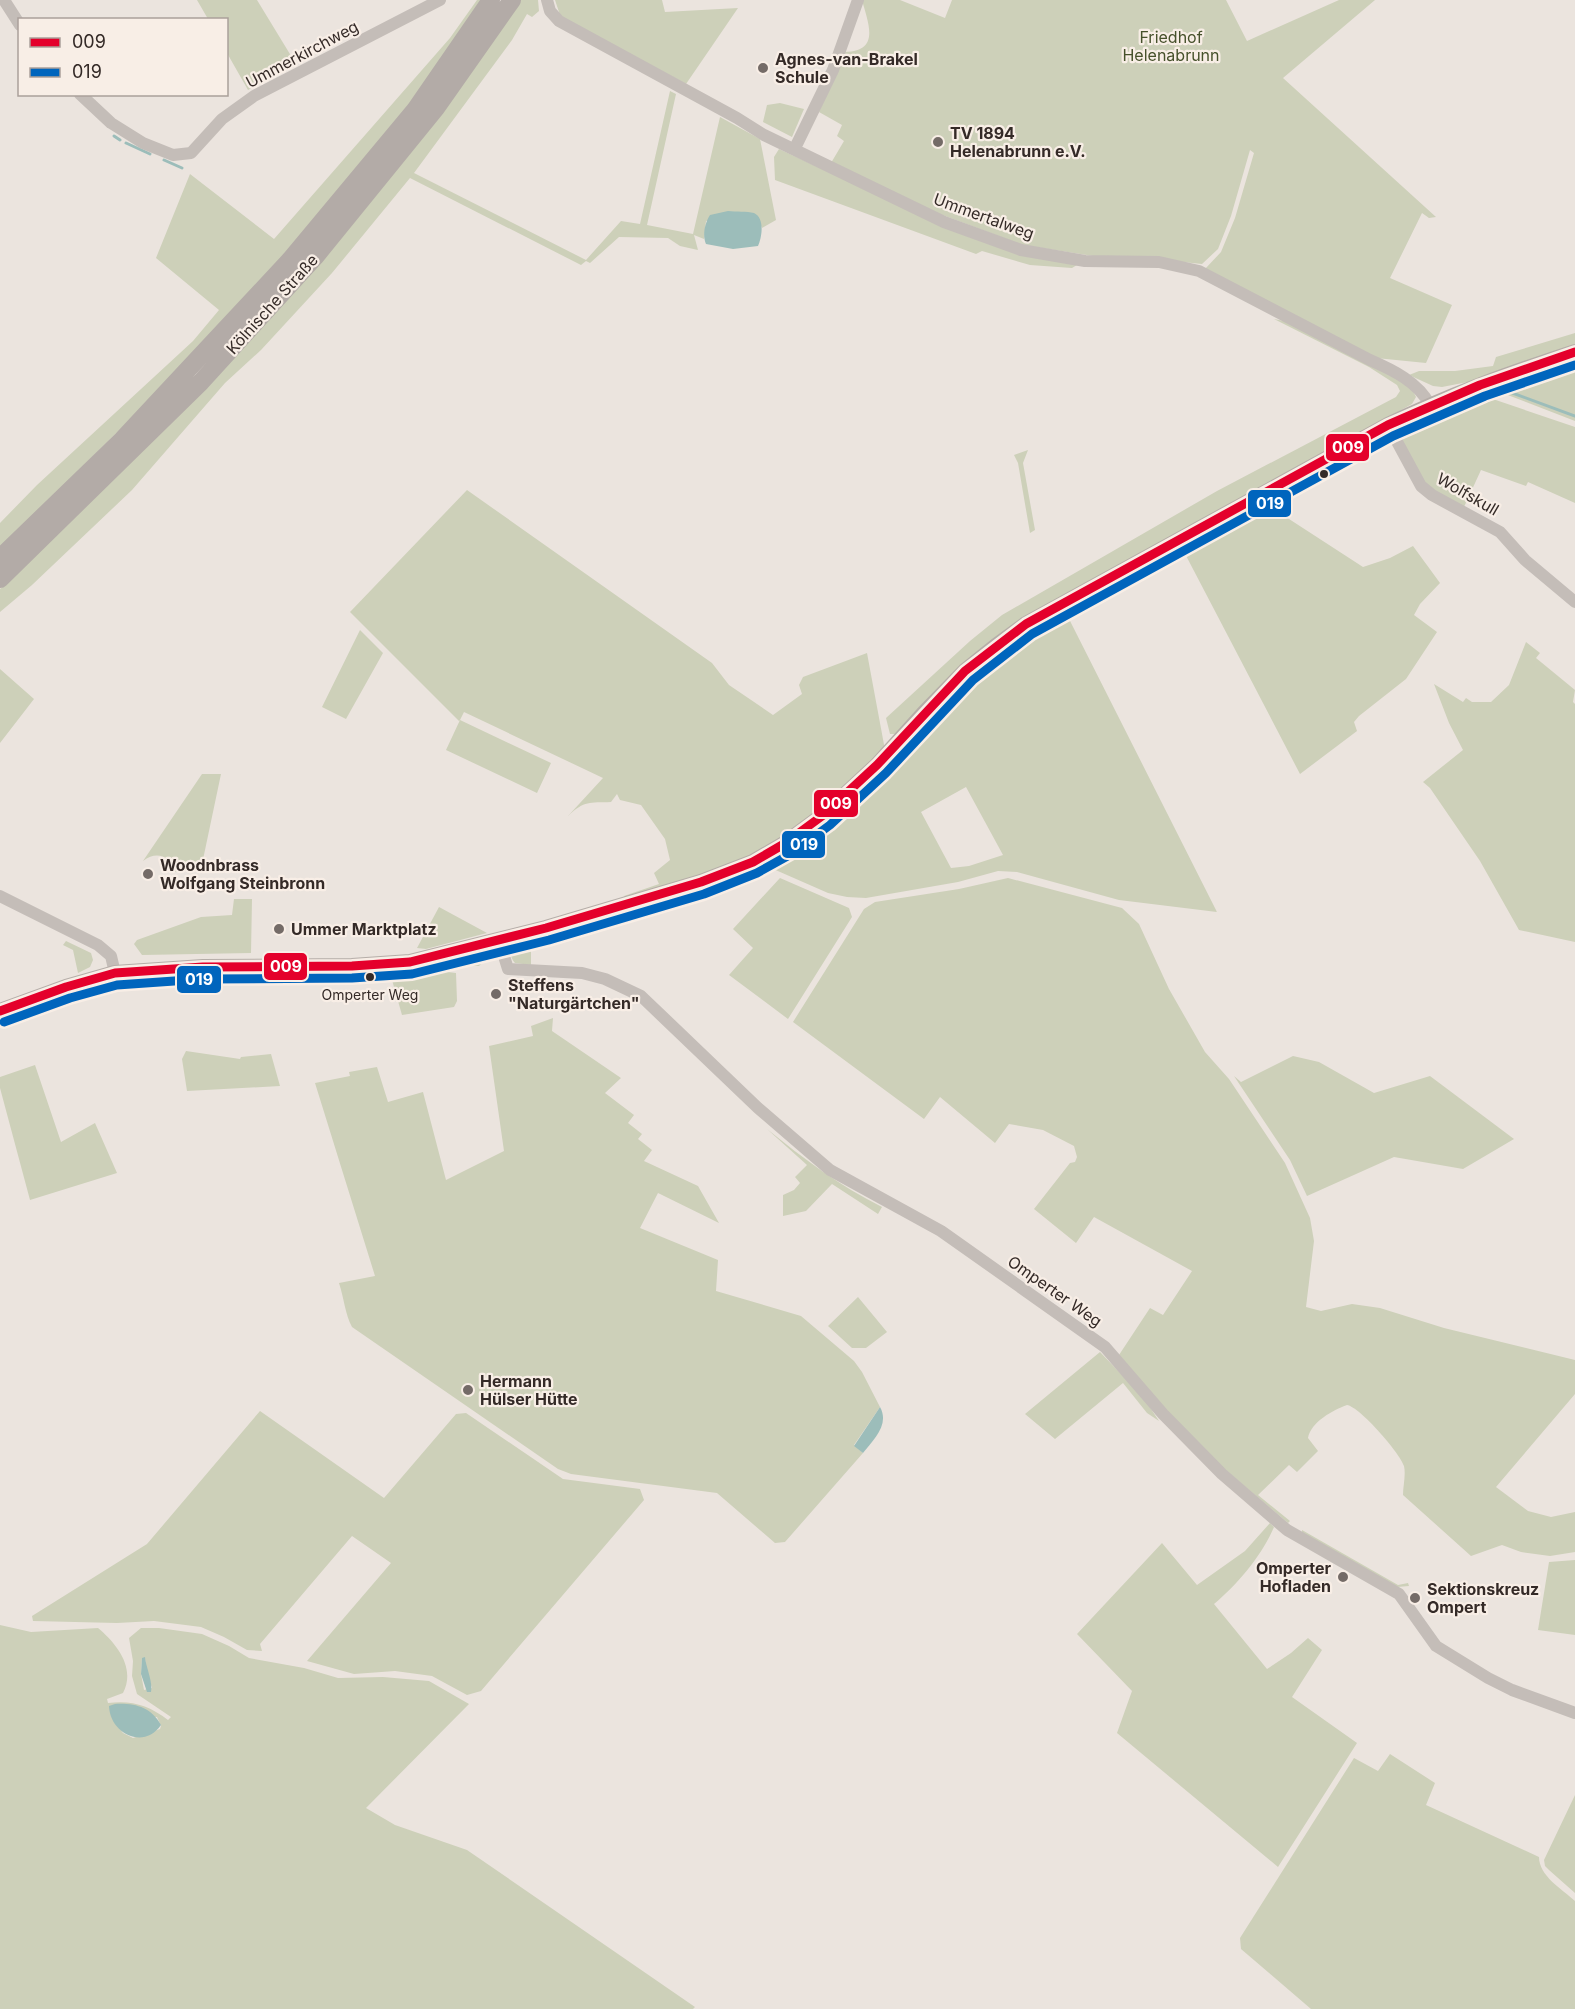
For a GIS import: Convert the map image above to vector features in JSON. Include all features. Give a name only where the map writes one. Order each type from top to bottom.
[{"type":"main road","name":"Kölnische Straße","points":[[0,558],[122,440],[290,260],[415,110],[491,0]]},
{"type":"main road","name":"Kölnische Straße","points":[[0,579],[201,382],[315,257],[436,108],[512,0]]},
{"type":"main road","points":[[0,1011],[66,987],[115,973],[203,967],[384,965],[410,962],[644,900],[753,862],[784,844],[822,816],[877,765],[965,671],[1011,635],[1077,595],[1388,424],[1491,380],[1575,352]]},
{"type":"street","points":[[4,0],[18,22]]},
{"type":"street","name":"Ummerkirchweg","points":[[82,96],[111,123],[142,143],[173,155],[191,153],[222,119],[254,96],[440,0]]},
{"type":"street","name":"Ummertalweg","points":[[547,0],[550,11],[560,21],[764,135],[944,222],[1021,250],[1085,261],[1159,262],[1199,271],[1370,360],[1396,371],[1425,395],[1430,405]]},
{"type":"street","points":[[795,148],[833,70],[858,0]]},
{"type":"street","name":"Wolfskull","points":[[1388,424],[1421,486],[1432,495],[1500,532],[1525,560],[1575,602]]},
{"type":"street","points":[[0,896],[98,945],[111,956],[115,973]]},
{"type":"street","name":"Omperter Weg","points":[[499,940],[508,969],[582,973],[605,979],[641,996],[758,1108],[830,1170],[941,1231],[1105,1347],[1163,1414],[1222,1474],[1287,1530],[1399,1594],[1436,1646],[1512,1690],[1575,1713]]},
{"type":"green space","points":[[197,0],[257,0],[296,64],[248,90],[228,55],[228,18],[207,18]]},
{"type":"green space","points":[[477,0],[485,0],[406,108],[318,218],[160,390],[0,548],[0,523],[37,485],[193,341],[219,310],[156,258],[190,174],[274,239],[450,38]]},
{"type":"green space","points":[[520,0],[538,0],[539,11],[532,17],[527,14],[512,40],[414,173],[586,260],[621,221],[640,224],[670,91],[676,94],[647,225],[693,234],[720,117],[760,139],[776,220],[762,228],[757,216],[706,221],[704,239],[694,235],[698,250],[680,246],[668,238],[619,237],[590,263],[586,261],[581,265],[410,178],[332,273],[261,350],[225,383],[132,490],[32,585],[0,612],[0,589],[201,392]]},
{"type":"green space","points":[[555,0],[662,0],[665,12],[738,8],[686,84],[567,20],[560,15]]},
{"type":"green space","name":"Friedhof Helenabrunn","points":[[862,0],[900,0],[945,18],[952,0],[1226,0],[1247,41],[1339,0],[1375,0],[1283,78],[1436,217],[1429,218],[1422,213],[1390,278],[1452,305],[1426,363],[1376,358],[1205,269],[1221,252],[1235,218],[1254,153],[1250,150],[1231,216],[1218,249],[1202,264],[1153,259],[1106,258],[1023,245],[905,201],[831,163],[844,141],[837,136],[842,125],[819,112],[845,52],[864,47],[868,41],[869,26]]},
{"type":"green space","points":[[780,103],[804,109],[792,137],[763,122],[767,105]]},
{"type":"green space","points":[[779,149],[951,229],[1077,265],[1072,268],[1030,265],[982,251],[976,254],[775,180],[774,157]]},
{"type":"green space","points":[[1274,319],[1284,321],[1405,383],[1416,397],[1412,404],[1056,601],[898,734],[890,734],[886,718],[970,641],[1002,615],[1217,491],[1396,397],[1400,391],[1397,385],[1369,367]]},
{"type":"green space","points":[[1575,333],[1575,345],[1473,381],[1442,387],[1433,386],[1409,375],[1419,371],[1455,371],[1493,366],[1496,357]]},
{"type":"green space","points":[[1575,358],[1575,421],[1492,389]]},
{"type":"green space","points":[[1470,395],[1484,396],[1575,427],[1575,503],[1528,482],[1526,486],[1481,470],[1464,507],[1427,487],[1397,435],[1399,427]]},
{"type":"green space","points":[[1384,436],[1388,440],[1269,506],[1363,567],[1390,558],[1413,546],[1440,583],[1420,604],[1414,615],[1437,632],[1406,679],[1359,716],[1354,722],[1357,731],[1300,774],[1182,548],[1067,615],[1217,912],[1119,900],[1017,872],[998,871],[958,882],[866,898],[847,897],[828,893],[771,868],[764,862],[995,653],[998,657],[1002,656],[1012,642],[1050,616],[1187,541],[1191,543],[1199,538],[1200,533]],"holes":[[[966,787],[1003,855],[969,866],[951,868],[921,812]]]},
{"type":"green space","points":[[1028,450],[1023,463],[1035,530],[1030,533],[1018,463],[1014,455]]},
{"type":"green space","points":[[467,490],[712,663],[729,685],[773,715],[802,694],[799,685],[803,677],[867,653],[885,750],[817,813],[780,841],[739,862],[711,873],[625,901],[624,896],[659,884],[654,873],[670,860],[665,839],[641,805],[620,800],[617,794],[611,802],[588,803],[568,816],[603,778],[464,712],[459,721],[350,612]]},
{"type":"green space","points":[[360,630],[383,653],[346,719],[322,707]]},
{"type":"green space","points":[[1526,642],[1540,653],[1536,658],[1575,690],[1573,702],[1575,704],[1575,942],[1519,930],[1480,861],[1430,788],[1423,782],[1463,750],[1449,723],[1434,684],[1463,702],[1466,698],[1472,702],[1491,702],[1509,685]]},
{"type":"green space","points":[[0,669],[34,699],[0,743]]},
{"type":"green space","points":[[460,720],[551,763],[537,793],[446,750]]},
{"type":"green space","points":[[202,774],[221,774],[201,869],[174,872],[169,862],[158,855],[143,861]]},
{"type":"green space","points":[[753,871],[629,918],[531,945],[531,965],[515,963],[512,958],[512,950],[518,944],[628,912]]},
{"type":"green space","points":[[780,878],[849,908],[852,917],[788,1019],[729,975],[753,948],[733,929]]},
{"type":"green space","points":[[1008,878],[1122,908],[1139,924],[1169,989],[1205,1052],[1229,1079],[1285,1163],[1310,1218],[1314,1241],[1306,1307],[1321,1311],[1352,1304],[1380,1308],[1444,1328],[1575,1360],[1575,1394],[1496,1487],[1528,1511],[1551,1517],[1575,1512],[1575,1552],[1550,1556],[1521,1552],[1502,1545],[1471,1556],[1403,1495],[1405,1469],[1401,1460],[1370,1422],[1347,1405],[1323,1417],[1313,1427],[1308,1438],[1318,1451],[1297,1472],[1289,1465],[1258,1495],[1290,1521],[1288,1523],[1196,1445],[1119,1355],[1150,1308],[1163,1315],[1192,1271],[1094,1217],[1076,1243],[1034,1209],[1070,1163],[1075,1162],[1077,1157],[1074,1146],[1043,1130],[1009,1124],[995,1143],[940,1097],[924,1119],[793,1022],[864,909],[875,902],[959,889]]},
{"type":"green space","points":[[234,899],[252,899],[251,953],[142,955],[134,944],[137,940],[201,917],[232,915]]},
{"type":"green space","points":[[439,907],[487,933],[426,949],[417,948]]},
{"type":"green space","points":[[66,941],[91,953],[93,960],[90,967],[78,973],[73,950],[63,945]]},
{"type":"green space","points":[[476,954],[483,962],[479,966],[450,965],[431,970],[456,973],[457,1001],[454,1007],[402,1015],[392,980],[393,970]]},
{"type":"green space","points":[[553,1018],[552,1031],[621,1078],[605,1093],[634,1115],[628,1123],[642,1134],[638,1139],[652,1150],[644,1161],[698,1186],[719,1223],[658,1193],[640,1228],[718,1260],[716,1291],[801,1316],[854,1361],[880,1407],[854,1445],[863,1453],[785,1542],[775,1543],[717,1493],[571,1474],[558,1469],[352,1327],[339,1283],[375,1276],[315,1083],[350,1076],[349,1072],[377,1067],[388,1102],[423,1092],[446,1180],[504,1151],[489,1046],[533,1036],[531,1026]]},
{"type":"green space","points":[[186,1051],[240,1059],[241,1057],[271,1054],[280,1086],[187,1091],[182,1059]]},
{"type":"green space","points":[[1293,1056],[1319,1062],[1374,1093],[1430,1076],[1514,1139],[1463,1169],[1394,1157],[1307,1196],[1290,1160],[1234,1076],[1241,1082]]},
{"type":"green space","points":[[35,1065],[61,1142],[95,1123],[117,1173],[30,1200],[0,1088],[0,1077]]},
{"type":"green space","points":[[767,1129],[823,1171],[882,1207],[878,1214],[832,1184],[806,1211],[783,1216],[783,1195],[794,1190],[800,1183],[795,1177],[807,1165]]},
{"type":"green space","points":[[858,1297],[887,1332],[866,1348],[852,1348],[828,1326]]},
{"type":"green space","points":[[1100,1352],[1143,1397],[1159,1421],[1147,1413],[1123,1383],[1055,1439],[1025,1414]]},
{"type":"green space","points":[[260,1411],[384,1498],[456,1414],[466,1413],[563,1479],[640,1489],[644,1500],[481,1691],[467,1695],[432,1676],[395,1671],[354,1674],[307,1661],[391,1563],[352,1536],[260,1644],[262,1651],[247,1650],[201,1627],[154,1621],[117,1623],[33,1621],[32,1616],[147,1544]]},
{"type":"green space","points":[[1270,1523],[1274,1527],[1256,1558],[1232,1587],[1214,1604],[1267,1669],[1308,1638],[1322,1650],[1292,1697],[1357,1743],[1278,1867],[1117,1733],[1132,1691],[1077,1634],[1162,1543],[1197,1585],[1245,1551]]},
{"type":"green space","points":[[1302,1530],[1398,1585],[1408,1583],[1409,1586],[1397,1587],[1302,1534]]},
{"type":"green space","points":[[1575,1560],[1575,1635],[1538,1630],[1549,1562]]},
{"type":"green space","points":[[0,1625],[31,1632],[98,1628],[118,1649],[126,1666],[126,1684],[123,1693],[107,1699],[108,1703],[124,1702],[140,1705],[168,1720],[171,1717],[137,1694],[132,1676],[133,1661],[129,1638],[141,1628],[202,1634],[249,1658],[304,1668],[338,1678],[383,1677],[429,1681],[469,1704],[366,1808],[395,1825],[467,1850],[695,2007],[693,2009],[0,2009]],"holes":[[[142,1658],[145,1658],[152,1688],[144,1690],[141,1674]],[[157,1717],[160,1729],[133,1738],[123,1733],[113,1720]]]},
{"type":"green space","points":[[1390,1754],[1435,1783],[1426,1805],[1539,1857],[1547,1876],[1575,1901],[1575,2009],[1311,2009],[1241,1949],[1240,1938],[1354,1758],[1378,1771]]},
{"type":"green space","points":[[1575,1795],[1575,1893],[1545,1866],[1544,1860]]},
{"type":"water","points":[[728,211],[751,212],[757,215],[762,228],[758,246],[733,249],[706,244],[705,229],[710,215]]},
{"type":"water","points":[[880,1407],[883,1414],[882,1426],[863,1453],[854,1446]]},
{"type":"water","points":[[145,1657],[151,1692],[147,1692],[141,1674],[142,1658]]},
{"type":"water","points":[[115,1704],[142,1707],[161,1725],[154,1733],[146,1737],[129,1735],[121,1731],[111,1716],[109,1706]]},
{"type":"waterway","points":[[114,136],[120,140]]},
{"type":"waterway","points":[[126,143],[150,154]]},
{"type":"waterway","points":[[164,160],[182,168]]},
{"type":"waterway","points":[[1507,391],[1575,416]]},
{"type":"transit line","name":"009","points":[[0,1011],[66,987],[115,973],[203,967],[352,966],[410,962],[546,928],[701,882],[753,862],[784,844],[822,816],[877,765],[965,671],[1026,624],[1388,425],[1480,385],[1575,352]]},
{"type":"transit line","name":"019","points":[[4,1022],[70,998],[117,985],[203,979],[352,978],[412,974],[549,940],[704,894],[757,873],[791,854],[830,825],[886,773],[973,680],[1032,634],[1393,436],[1485,396],[1575,365]]},
{"type":"place","name":"Agnes-van-Brakel Schule","points":[[763,68]]},
{"type":"place","name":"TV 1894 Helenabrunn e.V.","points":[[938,142]]},
{"type":"place","name":"Woodnbrass Wolfgang Steinbronn","points":[[148,874]]},
{"type":"place","name":"Ummer Marktplatz","points":[[279,929]]},
{"type":"place","name":"Omperter Weg","points":[[370,977]]},
{"type":"place","name":"Steffens \"Naturgärtchen\"","points":[[496,994]]},
{"type":"place","name":"Hermann Hülser Hütte","points":[[468,1390]]},
{"type":"place","name":"Omperter Hofladen","points":[[1343,1577]]},
{"type":"place","name":"Sektionskreuz Ompert","points":[[1415,1598]]}]
